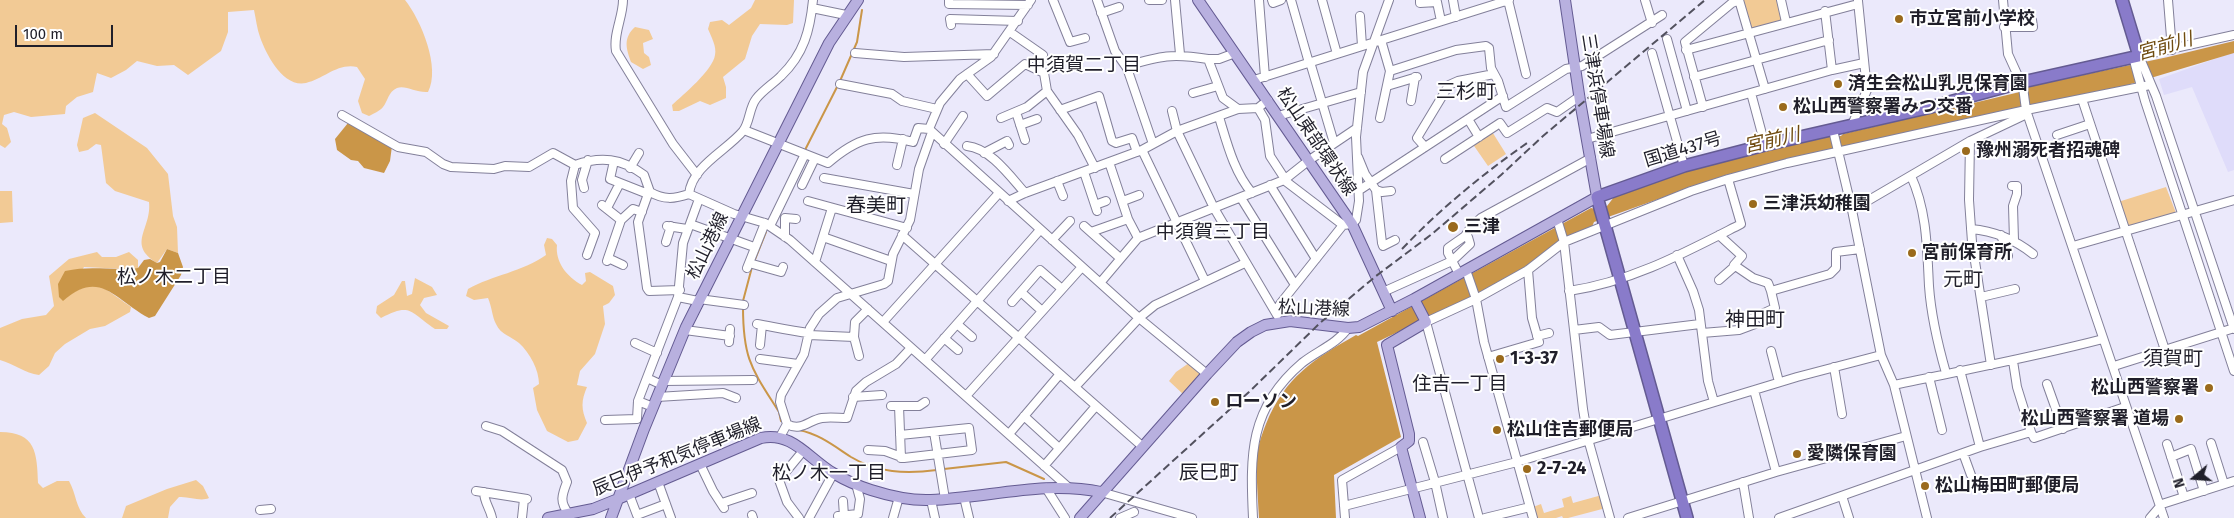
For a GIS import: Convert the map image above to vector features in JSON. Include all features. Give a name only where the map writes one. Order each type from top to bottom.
[{"type":"highway","points":[[2116,0],[2137,58]]},
{"type":"highway","points":[[2122,0],[2137,58]]},
{"type":"highway","name":"国道437号","points":[[1598,199],[1684,166],[1765,145],[1833,132],[2137,58]]},
{"type":"highway","points":[[1598,199],[1687,518]]},
{"type":"main road","name":"松山港線","points":[[611,518],[684,330],[828,43],[858,0]]},
{"type":"main road","name":"松山東部環状線","points":[[1198,0],[1268,100],[1348,225],[1392,311]]},
{"type":"main road","name":"三津浜停車場線","points":[[1565,0],[1598,199]]},
{"type":"main road","name":"松山港線","points":[[1080,518],[1101,492],[1237,342],[1277,317],[1348,328],[1359,326],[1415,302],[1559,223],[1598,199]]},
{"type":"main road","points":[[1415,302],[1425,320],[1387,345],[1409,434],[1409,441],[1401,447],[1413,488],[1419,518]]},
{"type":"main road","name":"辰巳伊予和気停車場線","points":[[548,518],[593,509],[761,438],[780,437],[794,443],[833,474],[856,484],[899,497],[931,500],[1068,487],[1101,492]]},
{"type":"street","points":[[623,0],[616,51],[674,144],[697,175]]},
{"type":"street","points":[[949,0],[949,4],[978,2],[1029,3]]},
{"type":"street","points":[[1052,0],[1070,42],[1085,38]]},
{"type":"street","points":[[1097,0],[1115,51],[1126,66],[1153,144]]},
{"type":"street","points":[[1149,0],[1162,0]]},
{"type":"street","points":[[1175,0],[1179,24],[1180,54]]},
{"type":"street","points":[[1259,0],[1265,77]]},
{"type":"street","points":[[1272,0],[1273,3],[1281,0]]},
{"type":"street","points":[[1291,0],[1334,143]]},
{"type":"street","points":[[1322,0],[1337,54]]},
{"type":"street","points":[[1277,317],[1280,304],[1316,259],[1348,225],[1356,220],[1358,214],[1357,128],[1363,72],[1377,42],[1389,0]]},
{"type":"street","points":[[1420,0],[1420,3],[1437,2],[1441,21]]},
{"type":"street","points":[[1453,0],[1456,17]]},
{"type":"street","points":[[1254,80],[1456,17],[1482,4],[1508,0],[1526,74]]},
{"type":"street","points":[[1646,0],[1652,23]]},
{"type":"street","points":[[1703,107],[1685,42],[1732,2],[1739,0],[1765,89]]},
{"type":"street","points":[[1780,0],[1786,22]]},
{"type":"street","points":[[2003,0],[2008,54],[2022,85],[2026,109],[2103,339],[2114,366],[2125,408],[2164,518]]},
{"type":"street","points":[[2168,0],[2172,50]]},
{"type":"street","points":[[1686,50],[1826,11],[1836,4],[1858,2],[1867,90],[1852,126]]},
{"type":"street","points":[[912,348],[896,364],[866,382],[853,397],[848,418],[820,418],[801,427],[792,427],[787,424],[780,402],[781,395],[804,354],[814,321],[833,300],[888,282],[896,244],[910,220],[919,169],[937,109],[960,79],[994,54],[1029,3]]},
{"type":"street","points":[[689,194],[691,184],[697,175],[744,130],[756,98],[782,75],[804,45],[811,22],[812,4],[846,15]]},
{"type":"street","points":[[1101,13],[1119,7]]},
{"type":"street","points":[[1826,11],[1832,70]]},
{"type":"street","points":[[1390,71],[1456,50],[1486,46],[1489,48],[1494,74],[1506,107],[1566,68],[1582,66],[1662,15]]},
{"type":"street","points":[[1360,16],[1362,46]]},
{"type":"street","points":[[951,25],[950,20],[1018,21]]},
{"type":"street","points":[[2004,27],[2033,27],[2032,20]]},
{"type":"street","points":[[1010,32],[1043,55]]},
{"type":"street","points":[[2114,366],[2234,329],[2156,96],[2146,84],[2137,58],[2234,35]]},
{"type":"street","points":[[1667,39],[1687,111]]},
{"type":"street","points":[[1694,77],[1829,40]]},
{"type":"street","points":[[1377,42],[1390,71],[1380,118]]},
{"type":"street","points":[[855,52],[904,57],[994,54]]},
{"type":"street","points":[[1126,66],[1165,55],[1180,54],[1219,59],[1236,53]]},
{"type":"street","points":[[1652,53],[1684,166]]},
{"type":"street","points":[[1208,59],[1222,98],[1238,109]]},
{"type":"street","points":[[1587,139],[1832,70],[1864,63]]},
{"type":"street","points":[[967,74],[987,96],[1025,64],[1044,73],[1047,91],[1078,135],[1095,168]]},
{"type":"street","points":[[1425,148],[1417,138],[1449,85],[1458,81],[1494,74]]},
{"type":"street","points":[[1387,86],[1416,77],[1411,101]]},
{"type":"street","points":[[840,84],[892,94],[902,100],[937,109]]},
{"type":"street","points":[[1479,518],[1425,320],[1528,270],[1564,240],[1605,226],[1691,191],[1728,179],[1838,151],[2146,84]]},
{"type":"street","points":[[2146,84],[2145,101],[2234,371]]},
{"type":"street","points":[[1193,93],[1218,86]]},
{"type":"street","points":[[1002,118],[1027,107],[1047,91]]},
{"type":"street","points":[[1278,116],[1361,92]]},
{"type":"street","points":[[1751,93],[1765,145]]},
{"type":"street","points":[[1060,110],[1099,96],[1112,141],[1116,143],[1132,138],[1178,222],[1205,281]]},
{"type":"street","points":[[1358,191],[1503,96]]},
{"type":"street","points":[[1445,159],[1500,123],[1508,134],[1547,108],[1557,112],[1580,96]]},
{"type":"street","points":[[2082,99],[2165,350]]},
{"type":"street","points":[[1008,201],[1139,151],[1177,131],[1218,118],[1238,109],[1258,108],[1268,100]]},
{"type":"street","points":[[1258,108],[1266,120],[1270,156],[1285,180],[1348,225]]},
{"type":"street","points":[[1852,210],[2026,109]]},
{"type":"street","points":[[1172,111],[1177,131],[1214,208],[1277,317]]},
{"type":"street","points":[[1016,112],[1025,140]]},
{"type":"street","points":[[342,115],[398,147],[426,152],[443,164],[451,167],[494,169],[505,166],[529,167],[539,163],[553,153],[575,165],[601,158],[630,168],[644,175],[649,193],[638,222],[647,288],[649,291],[679,293],[710,305],[744,305]]},
{"type":"street","points":[[944,144],[964,116]]},
{"type":"street","points":[[1218,118],[1234,162],[1246,186],[1252,193]]},
{"type":"street","points":[[1020,125],[1037,119]]},
{"type":"street","points":[[1468,119],[1479,137]]},
{"type":"street","points":[[2056,135],[2090,124]]},
{"type":"street","points":[[744,130],[828,163],[844,149],[871,137],[903,139],[914,142],[918,128],[930,131],[1138,318],[1207,374]]},
{"type":"street","points":[[1100,283],[1138,238],[1285,180],[1308,161],[1357,128]]},
{"type":"street","points":[[1833,132],[1852,210],[1881,356],[1894,385],[1927,518]]},
{"type":"street","points":[[897,165],[903,139]]},
{"type":"street","points":[[984,153],[1007,141],[1009,145]]},
{"type":"street","points":[[1970,142],[1969,200],[1971,229],[1991,365]]},
{"type":"street","points":[[967,146],[976,147],[984,153],[1008,174],[1025,193]]},
{"type":"street","points":[[630,168],[639,153]]},
{"type":"street","points":[[1357,153],[1370,183],[1376,190],[1382,192],[1391,191]]},
{"type":"street","points":[[783,267],[781,272],[748,265],[754,248],[805,154]]},
{"type":"street","points":[[802,185],[815,158]]},
{"type":"street","points":[[1533,518],[1488,357],[1475,297],[1464,274],[1452,262],[1448,254],[1448,248],[1466,236],[1471,227],[1481,218],[1590,158]]},
{"type":"street","points":[[584,188],[582,180],[588,160]]},
{"type":"street","points":[[614,161],[610,179],[670,199],[689,194],[767,225],[785,236],[1068,487]]},
{"type":"street","points":[[1109,162],[1128,219],[1138,238]]},
{"type":"street","points":[[575,165],[571,181],[573,208],[595,234],[587,255]]},
{"type":"street","points":[[1084,172],[1096,208],[1106,201]]},
{"type":"street","points":[[1911,176],[1923,208],[1928,249],[1931,307],[1946,373]]},
{"type":"street","points":[[824,178],[914,194]]},
{"type":"street","points":[[1569,291],[1592,288],[1620,280],[1741,224],[1728,179]]},
{"type":"street","points":[[1057,181],[1063,196]]},
{"type":"street","points":[[620,183],[605,206],[621,220]]},
{"type":"street","points":[[1270,186],[1316,259]]},
{"type":"street","points":[[2012,186],[2017,186],[2013,206],[2014,240]]},
{"type":"street","points":[[1376,190],[1383,246],[1387,246],[1395,240]]},
{"type":"street","points":[[882,322],[999,192]]},
{"type":"street","points":[[1123,201],[1139,195]]},
{"type":"street","points":[[605,420],[636,419],[638,401],[679,293],[681,255],[688,226],[699,198]]},
{"type":"street","points":[[1241,198],[1295,285]]},
{"type":"street","points":[[2073,246],[2234,200]]},
{"type":"street","points":[[808,201],[904,231],[935,264],[1143,447]]},
{"type":"street","points":[[815,262],[832,208]]},
{"type":"street","points":[[622,265],[607,260],[621,220],[632,209],[642,212]]},
{"type":"street","points":[[785,236],[785,218],[796,219]]},
{"type":"street","points":[[1091,232],[1128,219]]},
{"type":"street","points":[[1052,240],[1070,221]]},
{"type":"street","points":[[1559,223],[1564,240],[1588,439],[1610,518]]},
{"type":"street","points":[[666,242],[669,226],[688,226],[714,233],[754,248]]},
{"type":"street","points":[[1084,226],[1120,258]]},
{"type":"street","points":[[1971,229],[1987,230],[2014,240],[2033,254]]},
{"type":"street","points":[[925,360],[1040,230]]},
{"type":"street","points":[[708,247],[714,233]]},
{"type":"street","points":[[1718,280],[1735,266],[1742,256],[1719,235]]},
{"type":"street","points":[[2001,235],[2008,256]]},
{"type":"street","points":[[823,237],[891,261]]},
{"type":"street","points":[[1772,291],[1830,274],[1836,268],[1836,252],[1860,249]]},
{"type":"street","points":[[1676,255],[1693,291],[1699,310],[1708,381],[1714,402]]},
{"type":"street","points":[[1383,292],[1452,262]]},
{"type":"street","points":[[1075,387],[1138,318],[1155,305],[1245,263]]},
{"type":"street","points":[[1702,333],[1738,330],[1755,324],[1753,318],[1775,308],[1772,291],[1768,283],[1753,278],[1735,266]]},
{"type":"street","points":[[966,396],[1082,267]]},
{"type":"street","points":[[1012,302],[1040,270],[1062,289]]},
{"type":"street","points":[[1488,357],[1539,342],[1532,318],[1528,270]]},
{"type":"street","points":[[1982,297],[2015,289]]},
{"type":"street","points":[[1021,292],[1042,311]]},
{"type":"street","points":[[859,356],[854,337],[855,322],[868,309]]},
{"type":"street","points":[[760,345],[759,324],[809,334],[854,337]]},
{"type":"street","points":[[957,324],[972,337]]},
{"type":"street","points":[[1574,330],[1599,327],[1610,335],[1700,324]]},
{"type":"street","points":[[1253,518],[1252,448],[1265,410],[1286,378],[1303,362],[1342,336],[1348,328]]},
{"type":"street","points":[[684,330],[730,335]]},
{"type":"street","points":[[1537,336],[1549,333]]},
{"type":"street","points":[[944,338],[958,350]]},
{"type":"street","points":[[1894,385],[1960,370],[2013,361],[2103,339]]},
{"type":"street","points":[[636,343],[656,352]]},
{"type":"street","points":[[1771,351],[1779,382]]},
{"type":"street","points":[[1344,506],[1517,462],[1779,382],[1881,356]]},
{"type":"street","points":[[761,358],[798,364]]},
{"type":"street","points":[[2013,361],[2017,387],[2034,438],[2125,408]]},
{"type":"street","points":[[1834,367],[1842,414]]},
{"type":"street","points":[[1960,370],[1980,447]]},
{"type":"street","points":[[1009,434],[1060,374]]},
{"type":"street","points":[[1929,377],[1942,430]]},
{"type":"street","points":[[647,378],[662,383],[753,380]]},
{"type":"street","points":[[2047,384],[2058,401],[2063,429]]},
{"type":"street","points":[[1754,390],[1776,472]]},
{"type":"street","points":[[657,397],[723,393],[736,398]]},
{"type":"street","points":[[853,397],[882,395]]},
{"type":"street","points":[[638,401],[653,407]]},
{"type":"street","points":[[901,458],[900,435],[895,406],[919,406],[926,402]]},
{"type":"street","points":[[1044,466],[1096,406]]},
{"type":"street","points":[[1024,416],[1059,448]]},
{"type":"street","points":[[780,437],[787,424]]},
{"type":"street","points":[[486,426],[502,431],[562,470],[567,482],[562,494],[562,504],[569,514]]},
{"type":"street","points":[[868,450],[885,451],[901,458],[938,456],[972,450],[969,428],[900,435]]},
{"type":"street","points":[[934,432],[945,499]]},
{"type":"street","points":[[1779,518],[1980,447],[2031,432]]},
{"type":"street","points":[[1628,518],[1776,472],[1906,436]]},
{"type":"street","points":[[1423,442],[1436,482],[1443,518]]},
{"type":"street","points":[[2167,444],[2184,497]]},
{"type":"street","points":[[2211,444],[2224,484]]},
{"type":"street","points":[[1344,518],[1342,480],[1401,447]]},
{"type":"street","points":[[2171,457],[2192,449],[2204,491]]},
{"type":"street","points":[[799,518],[787,502],[779,480],[804,451]]},
{"type":"street","points":[[1963,453],[1971,475]]},
{"type":"street","points":[[700,464],[713,491],[723,506],[748,492]]},
{"type":"street","points":[[809,518],[833,474]]},
{"type":"street","points":[[2150,518],[2162,504],[2234,481]]},
{"type":"street","points":[[658,482],[671,518]]},
{"type":"street","points":[[1743,482],[1749,518]]},
{"type":"street","points":[[843,502],[841,516],[858,514],[860,499],[856,484]]},
{"type":"street","points":[[1046,488],[1065,518]]},
{"type":"street","points":[[492,518],[491,511],[480,491],[526,499],[522,518]]},
{"type":"street","points":[[1101,492],[1192,518]]},
{"type":"street","points":[[629,494],[637,515],[666,504]]},
{"type":"street","points":[[1842,496],[1849,518]]},
{"type":"street","points":[[893,518],[899,497]]},
{"type":"street","points":[[964,497],[969,518]]},
{"type":"street","points":[[931,500],[935,518]]},
{"type":"street","points":[[1120,518],[1137,515],[1137,502]]},
{"type":"street","points":[[1485,518],[1530,507]]},
{"type":"street","points":[[266,509],[266,518]]},
{"type":"shaded area","points":[[0,0],[405,0],[417,19],[427,44],[431,58],[431,82],[428,92],[397,88],[390,94],[382,108],[369,116],[362,113],[358,101],[365,79],[357,67],[343,67],[306,83],[290,80],[277,68],[266,52],[259,34],[254,10],[228,12],[228,32],[221,51],[188,75],[174,65],[157,66],[137,61],[126,70],[111,78],[97,73],[93,92],[77,97],[66,106],[65,114],[31,117],[14,112],[4,115],[2,124],[7,128],[11,142],[5,148],[0,145]]},
{"type":"shaded area","points":[[755,0],[794,0],[793,23],[787,25],[760,24],[752,36],[745,59],[723,77],[726,87],[726,98],[710,105],[700,101],[679,111],[673,111],[672,105],[697,82],[713,61],[715,49],[708,29],[710,22],[722,20],[729,25],[751,8]]},
{"type":"shaded area","points":[[1779,0],[1784,22],[1749,31],[1741,1]]},
{"type":"shaded area","points":[[635,27],[649,30],[653,39],[643,43],[644,53],[649,57],[651,65],[643,69],[631,62],[627,48],[627,39]]},
{"type":"shaded area","points":[[2234,41],[2234,53],[2114,89],[1784,160],[1726,175],[1594,222],[1591,229],[1560,243],[1488,289],[1377,342],[1401,437],[1334,475],[1336,518],[1259,518],[1257,465],[1260,440],[1282,394],[1302,371],[1327,352],[1356,335],[1358,336],[1591,208],[1607,206],[1614,197],[1697,168],[1826,137],[1841,136],[2024,91],[2026,87]]},
{"type":"shaded area","points":[[2234,52],[2234,170],[2228,172],[2192,87],[2164,95],[2159,79]]},
{"type":"shaded area","points":[[95,113],[147,148],[168,174],[173,216],[177,227],[178,253],[167,249],[157,263],[148,256],[143,249],[142,235],[149,212],[149,202],[115,191],[106,183],[101,145],[96,144],[88,150],[79,152],[77,145],[83,118]]},
{"type":"shaded area","points":[[348,123],[392,146],[390,161],[384,173],[364,168],[358,161],[351,160],[337,150],[335,139]]},
{"type":"shaded area","points":[[1491,130],[1506,154],[1488,166],[1472,143]]},
{"type":"shaded area","points":[[2166,187],[2176,213],[2127,229],[2118,202]]},
{"type":"shaded area","points":[[0,191],[12,191],[13,222],[0,223]]},
{"type":"shaded area","points":[[547,238],[552,239],[557,245],[560,263],[571,278],[582,285],[586,281],[585,273],[590,272],[613,286],[615,295],[609,303],[603,306],[605,324],[595,354],[580,371],[577,385],[587,387],[582,405],[587,423],[578,440],[568,442],[547,431],[537,410],[533,388],[539,384],[539,379],[536,368],[527,352],[519,343],[498,328],[488,298],[474,300],[466,296],[468,289],[527,266],[546,255],[544,245]]},
{"type":"shaded area","points":[[167,249],[178,253],[183,267],[181,275],[155,316],[149,318],[117,296],[98,287],[87,287],[63,301],[59,297],[58,284],[65,271],[84,268],[138,268],[144,260],[150,259],[157,263],[160,262]]},
{"type":"shaded area","points":[[97,252],[102,257],[116,257],[129,252],[138,260],[138,268],[84,267],[63,300],[83,288],[98,286],[131,307],[130,312],[105,326],[90,329],[65,344],[55,353],[49,366],[39,375],[0,360],[0,328],[22,319],[46,315],[54,306],[49,276],[69,259]]},
{"type":"shaded area","points":[[415,278],[432,287],[437,295],[424,298],[420,305],[426,313],[449,326],[447,329],[435,329],[410,311],[399,311],[381,318],[376,313],[377,306],[394,295],[402,281],[405,281],[407,296],[412,294]]},
{"type":"shaded area","points":[[1189,363],[1204,374],[1184,395],[1169,381],[1176,372]]},
{"type":"shaded area","points":[[0,432],[12,433],[28,440],[37,462],[38,483],[43,488],[57,481],[69,481],[80,510],[86,518],[0,518]]},
{"type":"shaded area","points":[[196,480],[203,486],[209,498],[179,497],[170,507],[168,518],[122,518],[126,506],[167,489]]},
{"type":"shaded area","points":[[1602,495],[1606,508],[1568,518],[1563,518],[1562,516],[1556,518],[1537,518],[1533,507],[1541,504],[1544,513],[1564,507],[1562,499],[1571,496],[1573,503]]},
{"type":"waterway","points":[[840,81],[857,42],[862,10]]},
{"type":"waterway","points":[[805,150],[838,85]]},
{"type":"waterway","points":[[754,262],[766,232]]},
{"type":"waterway","points":[[743,301],[752,267]]},
{"type":"waterway","points":[[743,307],[743,325],[747,352],[756,374],[779,412],[781,421]]},
{"type":"waterway","points":[[799,430],[820,437],[851,457],[881,469],[903,472],[937,470]]},
{"type":"waterway","points":[[944,469],[1006,462],[1044,479]]},
{"type":"railway","points":[[1110,518],[1249,392],[1320,323],[1376,276],[1432,234],[1543,136],[1705,0]]},
{"type":"railway","points":[[1402,249],[1463,192],[1530,141]]},
{"type":"place","name":"市立宮前小学校","points":[[1899,19]]},
{"type":"place","name":"済生会松山乳児保育園","points":[[1838,84]]},
{"type":"place","name":"松山西警察署みつ交番","points":[[1783,107]]},
{"type":"place","name":"豫州溺死者招魂碑","points":[[1966,151]]},
{"type":"place","name":"三津浜幼稚園","points":[[1753,204]]},
{"type":"place","name":"三津","points":[[1453,227]]},
{"type":"place","name":"宮前保育所","points":[[1912,253]]},
{"type":"place","name":"1-3-37","points":[[1500,359]]},
{"type":"place","name":"松山西警察署","points":[[2209,388]]},
{"type":"place","name":"ローソン","points":[[1215,402]]},
{"type":"place","name":"松山西警察署 道場","points":[[2179,419]]},
{"type":"place","name":"松山住吉郵便局","points":[[1497,430]]},
{"type":"place","name":"愛隣保育園","points":[[1797,454]]},
{"type":"place","name":"2-7-24","points":[[1527,469]]},
{"type":"place","name":"松山梅田町郵便局","points":[[1925,486]]},
{"type":"district","name":"中須賀二丁目","points":[[1084,66]]},
{"type":"district","name":"三杉町","points":[[1466,92]]},
{"type":"district","name":"春美町","points":[[876,206]]},
{"type":"district","name":"中須賀三丁目","points":[[1213,233]]},
{"type":"district","name":"松ノ木二丁目","points":[[174,278]]},
{"type":"district","name":"元町","points":[[1963,280]]},
{"type":"district","name":"神田町","points":[[1755,320]]},
{"type":"district","name":"須賀町","points":[[2173,359]]},
{"type":"district","name":"住吉一丁目","points":[[1460,385]]},
{"type":"district","name":"辰巳町","points":[[1209,473]]},
{"type":"district","name":"松ノ木一丁目","points":[[829,474]]},
{"type":"water label","name":"宮前川","points":[[2165,47]]},
{"type":"water label","name":"宮前川","points":[[1772,141]]}]
